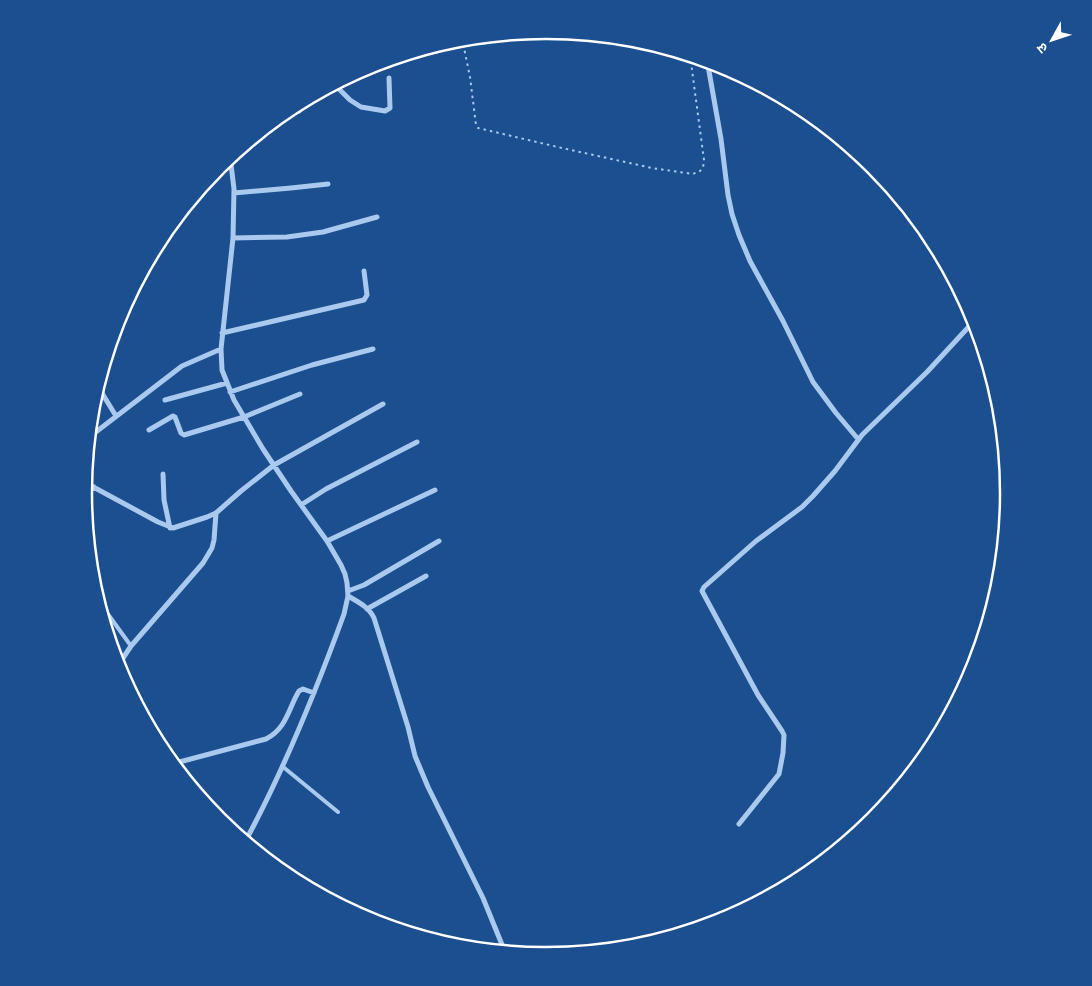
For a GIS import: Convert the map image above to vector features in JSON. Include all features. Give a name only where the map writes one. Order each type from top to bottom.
[{"type":"street","points":[[709,69],[721,139],[728,195],[742,243],[813,382],[858,439]]},
{"type":"street","points":[[339,89],[350,100],[361,107],[387,111],[390,108],[389,78]]},
{"type":"street","points":[[231,166],[234,192],[233,238],[222,333],[222,370],[230,392],[244,417],[274,465],[327,541],[345,574],[348,593],[344,614],[314,692],[282,766],[248,836]]},
{"type":"street","points":[[234,192],[328,184]]},
{"type":"street","points":[[233,238],[287,237],[322,232],[377,217]]},
{"type":"street","points":[[222,333],[328,310],[364,300],[367,295],[364,271]]},
{"type":"street","points":[[739,824],[779,774],[784,735],[758,695],[702,590],[750,546],[813,496],[835,471],[858,439],[927,372],[969,327]]},
{"type":"street","points":[[96,433],[182,366],[221,348]]},
{"type":"street","points":[[230,392],[312,365],[374,349]]},
{"type":"street","points":[[166,400],[227,383]]},
{"type":"street","points":[[102,394],[116,416]]},
{"type":"street","points":[[149,430],[173,416],[183,435],[244,417],[300,394]]},
{"type":"street","points":[[94,487],[170,528],[177,527],[216,513],[274,465],[383,404]]},
{"type":"street","points":[[301,505],[326,489],[417,442]]},
{"type":"street","points":[[164,474],[164,500],[170,528]]},
{"type":"street","points":[[327,541],[435,490]]},
{"type":"street","points":[[123,658],[131,646],[203,563],[212,548],[216,513]]},
{"type":"street","points":[[348,593],[439,541]]},
{"type":"street","points":[[367,609],[426,576]]},
{"type":"street","points":[[348,593],[367,609],[374,618],[422,772],[483,898],[502,945]]},
{"type":"street","points":[[180,762],[266,738],[276,733],[287,716],[299,690],[303,689],[314,692]]},
{"type":"lane","points":[[108,614],[131,646]]},
{"type":"lane","points":[[282,766],[338,812]]},
{"type":"path","points":[[464,46],[470,77],[476,126],[478,128],[652,168],[693,174],[703,168],[704,160],[691,63]]}]
